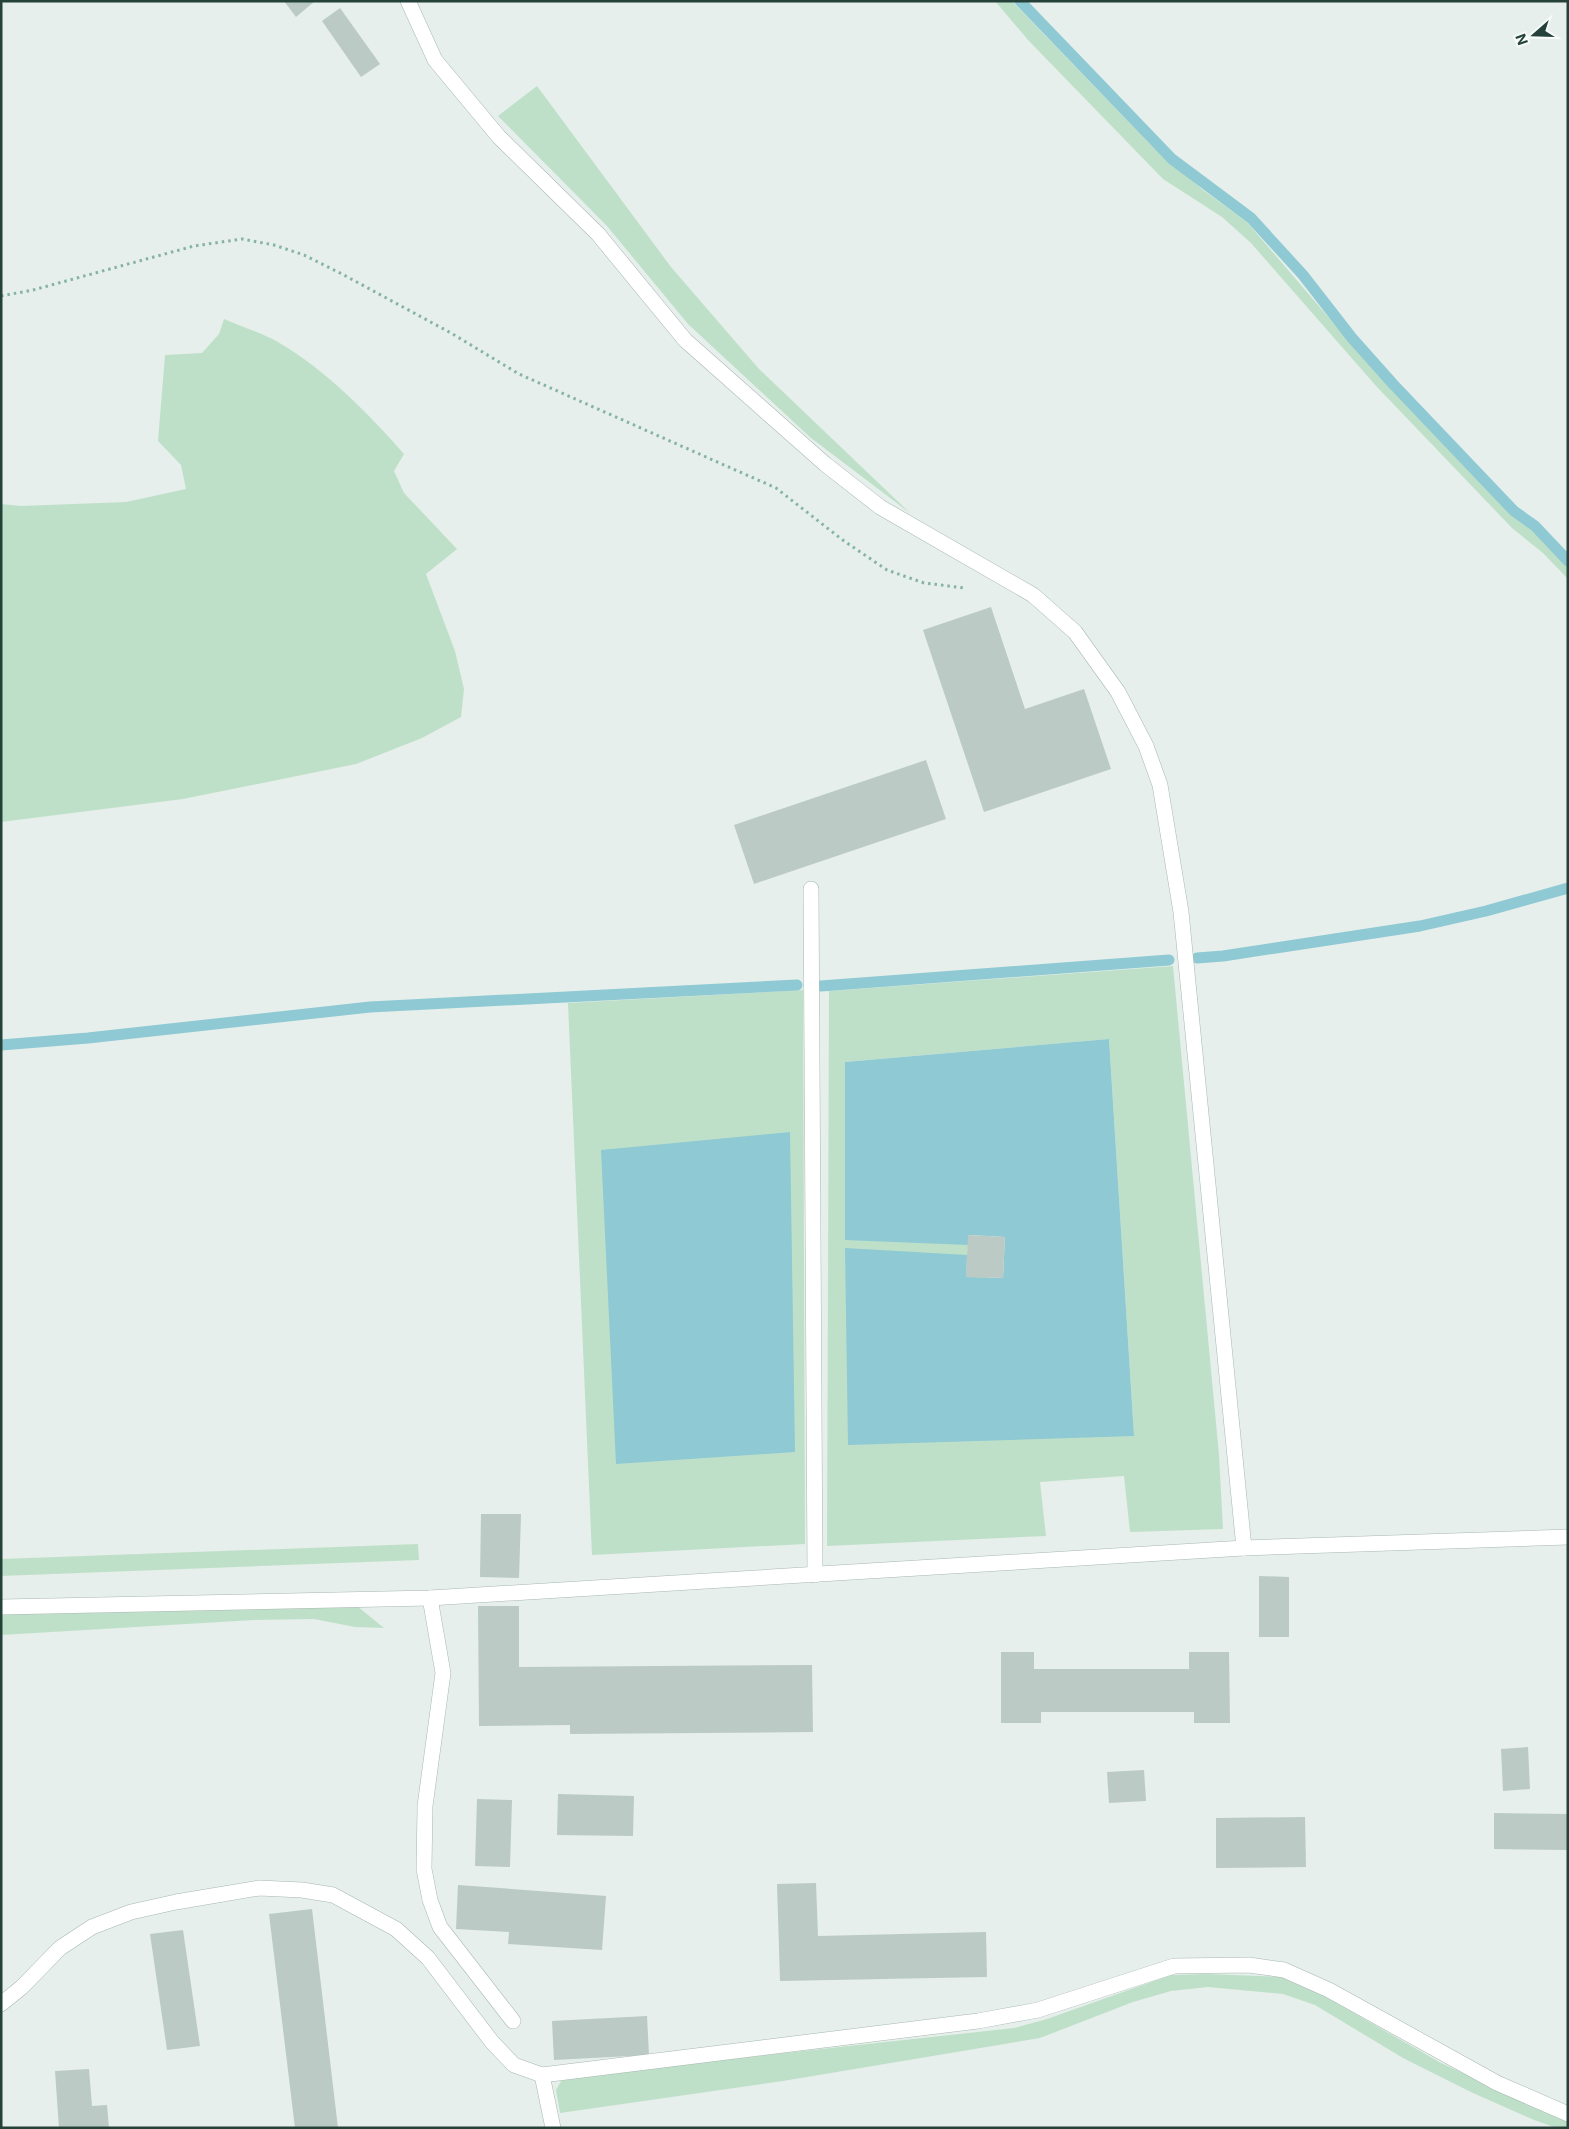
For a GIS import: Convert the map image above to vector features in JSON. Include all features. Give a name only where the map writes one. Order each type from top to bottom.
[{"type":"street","points":[[408,1],[435,60],[499,137],[598,234],[685,340],[825,464],[880,507],[1033,595],[1075,632],[1118,692],[1146,746],[1160,785],[1181,912],[1244,1548]]},
{"type":"street","points":[[811,889],[815,1575]]},
{"type":"street","points":[[1,1607],[430,1598],[1244,1548],[1568,1538]]},
{"type":"street","points":[[430,1598],[443,1673],[425,1806],[424,1870],[430,1900],[440,1927],[513,2021]]},
{"type":"street","points":[[1,2004],[22,1987],[60,1948],[92,1927],[131,1912],[176,1902],[259,1888],[302,1890],[333,1895],[396,1929],[428,1958],[492,2042],[514,2065],[542,2075],[978,2020],[1038,2010],[1174,1966],[1249,1965],[1284,1970],[1329,1990],[1497,2083],[1568,2114]]},
{"type":"street","points":[[542,2075],[553,2128]]},
{"type":"path","points":[[1,296],[32,290],[194,246],[242,239],[274,245],[304,255],[342,274],[451,333],[519,374],[776,488],[844,541],[887,570],[924,583],[969,589]]},
{"type":"green space","points":[[995,1],[1012,1],[1152,146],[1203,190],[1246,221],[1378,375],[1512,515],[1534,531],[1568,567],[1568,579],[1543,553],[1512,528],[1377,387],[1251,243],[1222,217],[1163,179],[1028,40]]},
{"type":"green space","points":[[537,86],[671,267],[759,369],[910,513],[811,438],[688,324],[607,226],[498,116]]},
{"type":"green space","points":[[224,319],[272,339],[296,353],[346,393],[404,454],[394,471],[404,493],[457,549],[426,574],[455,651],[464,689],[461,717],[422,738],[356,764],[183,799],[1,822],[1,504],[21,506],[126,502],[186,489],[181,465],[158,441],[165,355],[202,353],[219,334]]},
{"type":"green space","points":[[1173,966],[1219,1455],[1223,1529],[1130,1532],[1124,1476],[1040,1482],[1046,1536],[827,1546],[829,991]],"holes":[[[1109,1039],[1134,1436],[967,1255],[968,1245],[845,1062]]]},
{"type":"green space","points":[[803,990],[805,1544],[592,1555],[568,1003]]},
{"type":"green space","points":[[418,1544],[419,1560],[1,1576],[1,1559]]},
{"type":"green space","points":[[357,1606],[384,1628],[355,1627],[314,1619],[254,1620],[1,1635],[1,1614]]},
{"type":"green space","points":[[1207,1974],[1285,1977],[1324,1996],[1441,2063],[1568,2121],[1568,2128],[1557,2128],[1534,2120],[1473,2093],[1403,2058],[1315,2005],[1283,1994],[1208,1987],[1171,1991],[1133,2002],[1040,2038],[783,2081],[560,2113],[556,2090],[561,2081],[576,2076],[1014,2028],[1047,2019],[1171,1975]]},
{"type":"water","points":[[1109,1039],[1134,1436],[848,1445],[845,1248],[967,1255],[966,1277],[1003,1278],[1005,1237],[969,1235],[968,1245],[845,1240],[845,1062]]},
{"type":"water","points":[[790,1132],[795,1452],[616,1464],[601,1150]]},
{"type":"building","points":[[284,1],[315,1],[296,17]]},
{"type":"building","points":[[340,8],[380,64],[361,77],[322,21]]},
{"type":"building","points":[[991,607],[1025,709],[1084,689],[1111,769],[984,812],[923,630]]},
{"type":"building","points":[[926,760],[946,819],[754,884],[734,825]]},
{"type":"building","points":[[968,1235],[1005,1237],[1003,1278],[966,1277]]},
{"type":"building","points":[[481,1514],[521,1514],[519,1578],[480,1577]]},
{"type":"building","points":[[1259,1576],[1289,1577],[1289,1637],[1259,1637]]},
{"type":"building","points":[[478,1606],[519,1606],[519,1667],[812,1665],[813,1732],[570,1734],[570,1725],[479,1726]]},
{"type":"building","points":[[1001,1652],[1034,1652],[1034,1669],[1189,1669],[1189,1652],[1229,1652],[1230,1723],[1194,1723],[1194,1712],[1041,1712],[1041,1723],[1001,1723]]},
{"type":"building","points":[[1528,1747],[1530,1789],[1503,1791],[1501,1749]]},
{"type":"building","points":[[1144,1770],[1146,1801],[1109,1803],[1107,1772]]},
{"type":"building","points":[[558,1794],[634,1796],[633,1836],[557,1835]]},
{"type":"building","points":[[477,1799],[512,1800],[510,1867],[475,1866]]},
{"type":"building","points":[[1494,1813],[1568,1814],[1568,1850],[1494,1849]]},
{"type":"building","points":[[1305,1817],[1306,1867],[1216,1868],[1216,1818]]},
{"type":"building","points":[[816,1883],[818,1936],[986,1932],[987,1977],[780,1981],[777,1884]]},
{"type":"building","points":[[458,1885],[606,1896],[602,1950],[508,1944],[509,1932],[456,1929]]},
{"type":"building","points":[[312,1909],[338,2128],[295,2128],[269,1914]]},
{"type":"building","points":[[183,1930],[200,2046],[167,2050],[150,1934]]},
{"type":"building","points":[[647,2016],[649,2055],[554,2060],[552,2021]]},
{"type":"building","points":[[89,2069],[92,2106],[107,2105],[109,2128],[59,2128],[55,2071]]},
{"type":"waterway","points":[[1020,1],[1172,159],[1251,218],[1303,275],[1352,338],[1393,384],[1514,511],[1535,526],[1568,561]]},
{"type":"waterway","points":[[1197,958],[1223,956],[1420,926],[1486,911],[1568,888]]},
{"type":"waterway","points":[[821,986],[1169,960]]},
{"type":"waterway","points":[[1,1045],[88,1038],[370,1007],[797,985]]}]
